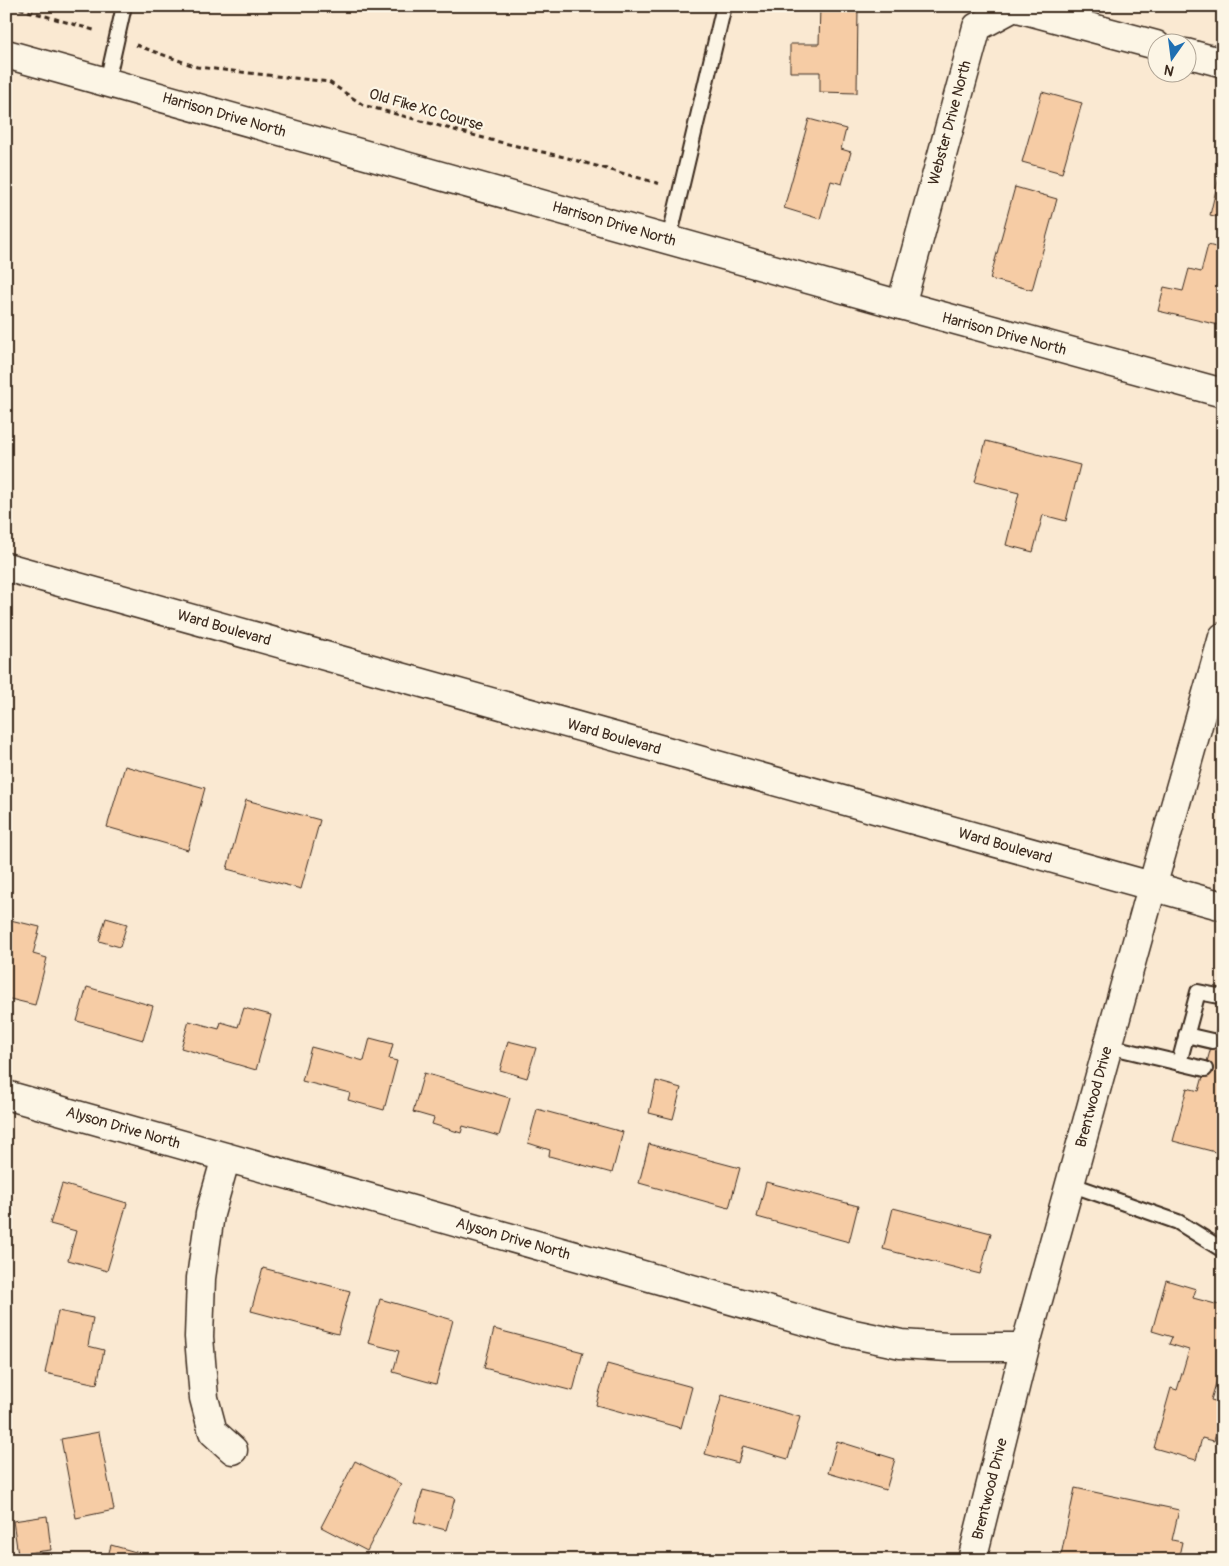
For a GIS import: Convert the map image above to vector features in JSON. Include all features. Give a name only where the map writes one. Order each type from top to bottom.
[{"type":"street","name":"Webster Drive North","points":[[901,306],[971,16],[1014,7],[1057,13],[1146,42]]},
{"type":"street","name":"Harrison Drive North","points":[[6,54],[669,239],[901,306],[1223,394]]},
{"type":"street","points":[[1196,56],[1223,63]]},
{"type":"street","name":"Ward Boulevard","points":[[6,568],[1223,906]]},
{"type":"street","name":"Brentwood Drive","points":[[972,1560],[1025,1347],[1223,637]]},
{"type":"street","name":"Alyson Drive North","points":[[6,1095],[844,1332],[901,1344],[948,1347],[1025,1347]]},
{"type":"street","points":[[226,1158],[210,1214],[201,1278],[199,1337],[204,1398],[213,1432],[233,1450]]},
{"type":"lane","points":[[107,82],[124,6]]},
{"type":"lane","points":[[669,239],[724,6]]},
{"type":"lane","points":[[1179,1063],[1198,992],[1223,998]]},
{"type":"lane","points":[[1186,1035],[1212,1041]]},
{"type":"lane","points":[[1108,1046],[1205,1069]]},
{"type":"lane","points":[[1070,1184],[1178,1222],[1223,1250]]},
{"type":"path","points":[[11,6],[104,33]]},
{"type":"path","name":"Old Fike XC Course","points":[[132,43],[197,67],[329,82],[363,105],[662,184]]},
{"type":"building","points":[[820,6],[858,6],[857,93],[820,92],[820,72],[790,72],[790,44],[819,44]]},
{"type":"building","points":[[1042,92],[1082,103],[1062,173],[1022,162]]},
{"type":"building","points":[[809,119],[846,129],[841,149],[851,152],[842,184],[831,181],[820,219],[784,208]]},
{"type":"building","points":[[1223,160],[1223,218],[1210,215]]},
{"type":"building","points":[[1015,187],[1057,199],[1032,290],[990,279]]},
{"type":"building","points":[[1208,245],[1223,249],[1223,326],[1158,311],[1164,287],[1183,291],[1189,269],[1201,272]]},
{"type":"building","points":[[986,441],[1080,465],[1066,521],[1043,515],[1033,552],[1006,545],[1019,493],[975,482]]},
{"type":"building","points":[[125,766],[205,788],[188,850],[107,827]]},
{"type":"building","points":[[246,800],[320,820],[301,889],[227,869]]},
{"type":"building","points":[[106,918],[127,924],[120,947],[99,941]]},
{"type":"building","points":[[6,919],[40,927],[33,954],[47,958],[35,1005],[6,998]]},
{"type":"building","points":[[87,987],[153,1006],[143,1040],[77,1021]]},
{"type":"building","points":[[1222,1007],[1223,1154],[1173,1141],[1187,1088],[1199,1091]]},
{"type":"building","points":[[244,1008],[271,1015],[256,1070],[181,1048],[189,1021],[219,1029],[221,1022],[238,1027]]},
{"type":"building","points":[[370,1038],[393,1044],[389,1059],[397,1061],[384,1110],[348,1100],[350,1093],[302,1081],[311,1047],[364,1061]]},
{"type":"building","points":[[508,1041],[536,1048],[527,1078],[500,1070]]},
{"type":"building","points":[[424,1073],[510,1098],[499,1136],[463,1126],[461,1133],[432,1124],[434,1118],[413,1112]]},
{"type":"building","points":[[656,1081],[681,1088],[673,1119],[649,1113]]},
{"type":"building","points":[[537,1109],[623,1132],[612,1173],[549,1156],[550,1150],[528,1143]]},
{"type":"building","points":[[649,1144],[740,1168],[729,1208],[639,1183]]},
{"type":"building","points":[[766,1182],[858,1206],[849,1242],[757,1217]]},
{"type":"building","points":[[62,1184],[127,1203],[107,1271],[68,1260],[76,1231],[50,1224]]},
{"type":"building","points":[[893,1208],[991,1233],[980,1274],[883,1249]]},
{"type":"building","points":[[263,1268],[350,1291],[338,1334],[251,1311]]},
{"type":"building","points":[[1166,1280],[1196,1289],[1193,1298],[1223,1306],[1223,1360],[1211,1400],[1223,1403],[1223,1411],[1214,1441],[1202,1438],[1196,1460],[1154,1448],[1171,1388],[1177,1390],[1189,1350],[1169,1344],[1172,1337],[1152,1331]]},
{"type":"building","points":[[380,1299],[453,1320],[436,1384],[393,1372],[399,1351],[368,1343]]},
{"type":"building","points":[[58,1311],[93,1318],[88,1346],[104,1350],[97,1384],[45,1373]]},
{"type":"building","points":[[494,1329],[583,1352],[573,1391],[484,1368]]},
{"type":"building","points":[[607,1364],[692,1387],[681,1428],[596,1405]]},
{"type":"building","points":[[722,1395],[800,1417],[788,1459],[743,1446],[738,1463],[705,1454]]},
{"type":"building","points":[[99,1432],[114,1510],[76,1518],[61,1439]]},
{"type":"building","points":[[837,1441],[895,1459],[886,1490],[828,1473]]},
{"type":"building","points":[[355,1461],[401,1484],[367,1551],[321,1527]]},
{"type":"building","points":[[1075,1488],[1179,1510],[1172,1540],[1182,1542],[1178,1560],[1060,1560]]},
{"type":"building","points":[[423,1490],[455,1498],[446,1530],[414,1522]]},
{"type":"building","points":[[47,1516],[51,1550],[18,1554],[13,1521]]},
{"type":"building","points":[[111,1545],[150,1556],[149,1560],[107,1560]]}]
